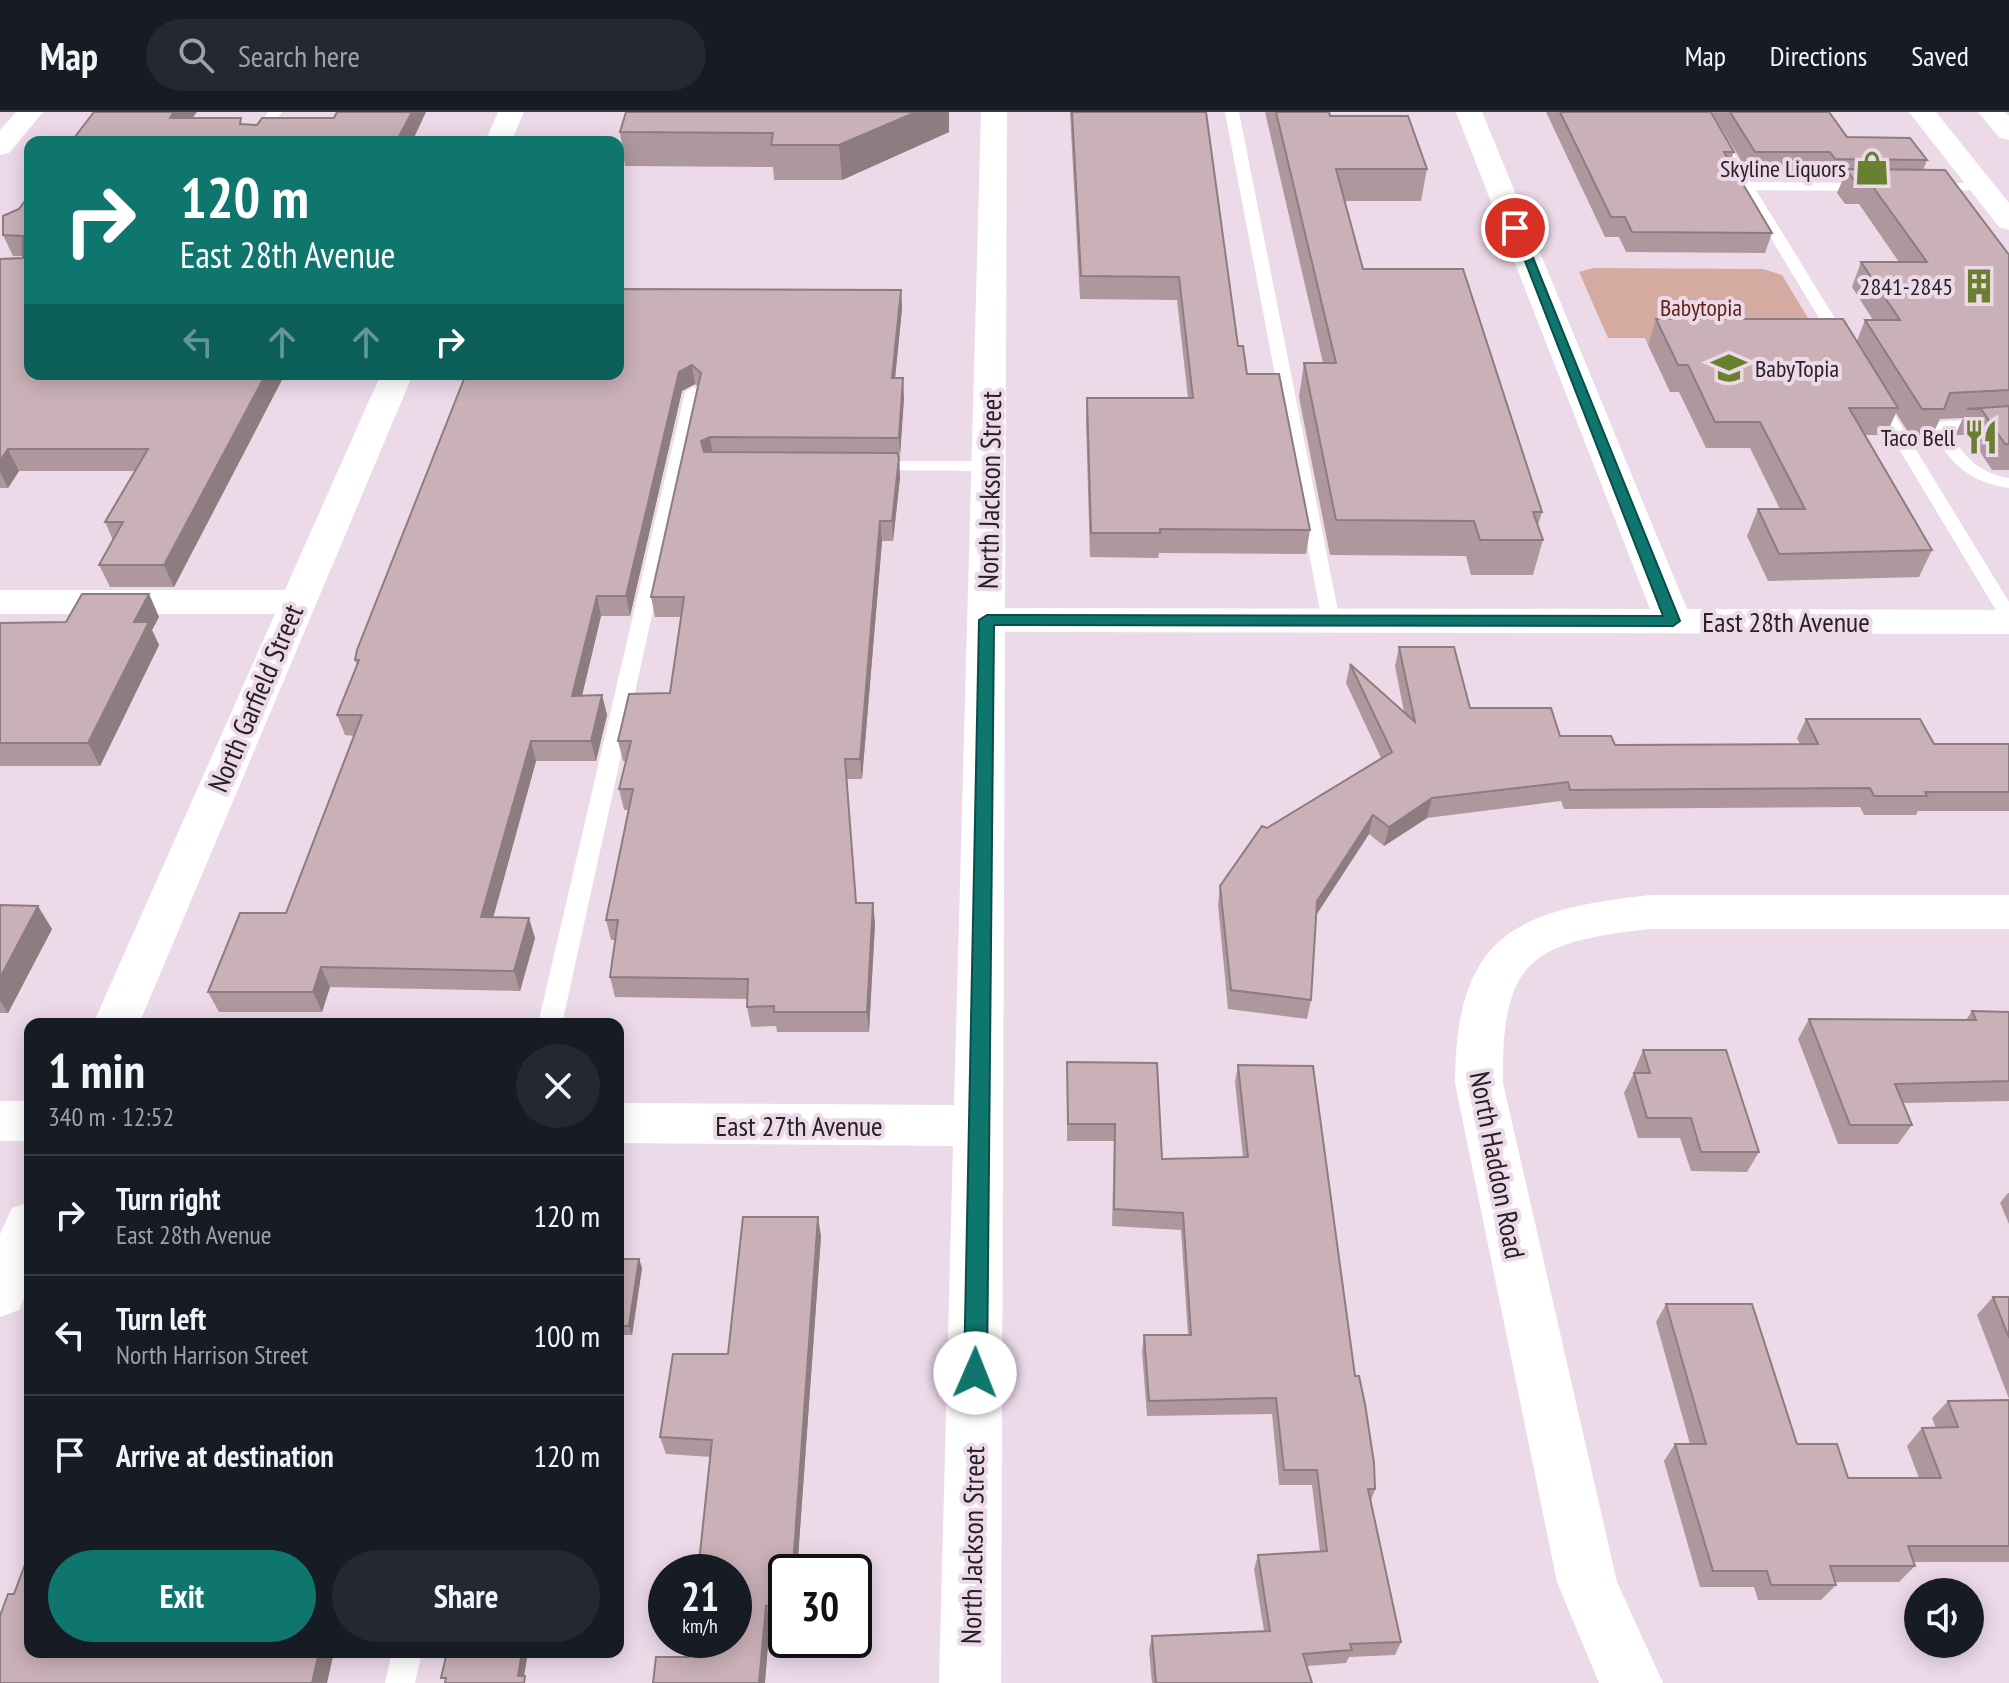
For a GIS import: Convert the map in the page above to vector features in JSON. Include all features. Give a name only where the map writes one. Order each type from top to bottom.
[{"type":"street","points":[[0,147],[30,112]]},
{"type":"street","points":[[501,136],[511,112]]},
{"type":"street","name":"North Jackson Street","points":[[970,1683],[994,112]]},
{"type":"street","points":[[1469,112],[1673,621]]},
{"type":"street","points":[[1922,112],[2009,221]]},
{"type":"street","points":[[1991,112],[2009,132]]},
{"type":"street","name":"North Garfield Street","points":[[119,1018],[394,380]]},
{"type":"street","points":[[0,602],[296,602]]},
{"type":"street","name":"East 28th Avenue","points":[[987,620],[2009,619]]},
{"type":"street","name":"North Haddon Road","points":[[1632,1683],[1609,1639],[1587,1582],[1479,1083],[1476,1042],[1481,1007],[1491,984],[1504,962],[1527,941],[1553,927],[1597,916],[1650,912],[2009,912]]},
{"type":"street","points":[[0,1121],[24,1121]]},
{"type":"street","name":"East 27th Avenue","points":[[624,1123],[980,1126]]},
{"type":"street","points":[[0,1293],[24,1238]]},
{"type":"lane","points":[[260,136],[275,112]]},
{"type":"lane","points":[[1232,112],[1331,621]]},
{"type":"lane","points":[[1702,112],[1851,358]]},
{"type":"lane","points":[[1747,186],[1885,187]]},
{"type":"lane","points":[[1916,187],[1982,187]]},
{"type":"lane","points":[[1867,383],[2009,619]]},
{"type":"lane","points":[[551,1018],[693,392]]},
{"type":"lane","points":[[2009,423],[1957,423],[1945,426],[1942,432],[1964,465],[1982,476],[2009,483]]},
{"type":"lane","points":[[851,466],[989,466]]},
{"type":"lane","points":[[400,1683],[406,1658]]},
{"type":"green space","name":"Babytopia","points":[[1593,268],[1763,269],[1782,275],[1823,343],[1648,345],[1645,338],[1608,338],[1579,272]]},
{"type":"building","points":[[94,112],[174,112],[170,118],[241,118],[240,124],[257,125],[262,118],[334,118],[337,112],[412,112],[399,136],[76,136]]},
{"type":"building","points":[[626,112],[916,112],[839,145],[771,145],[773,133],[620,132]]},
{"type":"building","points":[[1072,112],[1206,112],[1238,346],[1243,346],[1247,374],[1279,374],[1310,530],[1160,529],[1160,533],[1091,533],[1087,398],[1193,398],[1179,277],[1081,276]]},
{"type":"building","points":[[1276,112],[1408,116],[1427,169],[1336,169],[1363,269],[1463,269],[1542,512],[1533,512],[1543,540],[1480,540],[1474,521],[1336,520],[1304,363],[1336,363]]},
{"type":"building","points":[[1560,112],[1711,112],[1734,152],[1724,152],[1772,233],[1632,232],[1625,217],[1611,217]]},
{"type":"building","points":[[1730,112],[1829,112],[1847,137],[1910,138],[1927,160],[1835,159],[1830,152],[1755,152]]},
{"type":"building","points":[[1846,169],[1945,170],[2009,255],[2009,390],[1950,393],[1944,409],[1922,409],[1865,320],[1900,320],[1861,262],[1927,262],[1868,180],[1854,180]]},
{"type":"building","points":[[24,202],[24,380],[263,380],[164,565],[99,565],[123,522],[105,522],[148,449],[8,449],[0,461],[0,259],[23,258],[23,236],[3,235],[3,216],[19,209]]},
{"type":"building","points":[[624,289],[901,290],[892,378],[903,378],[899,438],[710,437],[701,441],[704,452],[897,453],[899,458],[892,521],[880,521],[860,759],[845,759],[856,903],[873,903],[867,1012],[774,1012],[774,1006],[747,1007],[748,979],[610,977],[618,920],[606,920],[633,789],[619,789],[631,741],[618,741],[629,694],[670,693],[684,597],[651,597],[701,373],[692,365],[679,372],[626,596],[597,596],[572,696],[602,695],[591,741],[531,741],[481,917],[529,918],[514,971],[321,967],[313,992],[208,992],[240,913],[286,913],[362,715],[337,715],[359,660],[355,660],[464,380],[624,380]]},
{"type":"building","points":[[1656,319],[1843,319],[1898,408],[1849,408],[1932,550],[1779,554],[1758,509],[1805,509],[1760,422],[1715,422],[1688,365],[1678,365]]},
{"type":"building","points":[[2009,406],[2009,444],[2005,444],[1981,409],[1967,409]]},
{"type":"building","points":[[82,594],[149,594],[134,622],[149,622],[88,743],[0,743],[0,623],[66,622]]},
{"type":"building","points":[[1399,647],[1454,647],[1470,708],[1551,708],[1560,736],[1611,736],[1615,745],[1818,744],[1806,719],[1920,719],[1934,744],[2009,744],[2009,792],[1925,792],[1927,796],[1874,796],[1870,788],[1570,790],[1568,782],[1432,798],[1389,827],[1373,815],[1317,901],[1311,1000],[1231,990],[1220,886],[1262,826],[1267,828],[1392,752],[1350,664],[1415,722]]},
{"type":"building","points":[[0,905],[38,906],[0,978]]},
{"type":"building","points":[[1972,1011],[2009,1012],[2009,1081],[1895,1084],[1912,1125],[1850,1125],[1809,1019],[1976,1020]]},
{"type":"building","points":[[1643,1050],[1726,1050],[1759,1152],[1701,1152],[1691,1118],[1647,1118],[1634,1073],[1650,1073]]},
{"type":"building","points":[[1067,1062],[1157,1063],[1162,1159],[1248,1157],[1238,1065],[1313,1066],[1355,1376],[1359,1376],[1374,1463],[1375,1489],[1368,1489],[1401,1642],[1350,1644],[1352,1650],[1303,1654],[1312,1683],[1156,1683],[1152,1636],[1270,1631],[1258,1555],[1327,1551],[1317,1470],[1284,1470],[1276,1398],[1149,1401],[1144,1335],[1191,1335],[1183,1213],[1114,1209],[1115,1124],[1068,1124]]},
{"type":"building","points":[[743,1217],[818,1217],[794,1554],[768,1554],[768,1606],[759,1683],[653,1683],[656,1658],[752,1658],[752,1554],[700,1554],[712,1440],[660,1437],[673,1354],[728,1354]]},
{"type":"building","points":[[624,1259],[639,1259],[629,1326],[624,1326]]},
{"type":"building","points":[[1993,1297],[2009,1297],[2009,1338]]},
{"type":"building","points":[[1666,1304],[1752,1304],[1797,1444],[1837,1444],[1848,1478],[1941,1478],[1922,1428],[1958,1427],[1948,1401],[2009,1400],[2009,1546],[1908,1546],[1915,1566],[1830,1566],[1836,1585],[1771,1585],[1767,1571],[1713,1571],[1675,1444],[1706,1444]]},
{"type":"building","points":[[24,1567],[24,1658],[318,1658],[312,1683],[0,1683],[0,1616],[8,1594],[14,1594]]},
{"type":"building","points":[[446,1658],[521,1658],[518,1676],[525,1676],[524,1683],[445,1683],[446,1678],[441,1678]]},
{"type":"place","name":"Skyline Liquors","points":[[1872,168]]},
{"type":"place","name":"2841-2845","points":[[1979,286]]},
{"type":"place","name":"BabyTopia","points":[[1729,368]]},
{"type":"place","name":"Taco Bell","points":[[1981,437]]},
{"type":"route","points":[[975,1373],[987,620],[1673,621],[1515,228]]}]
